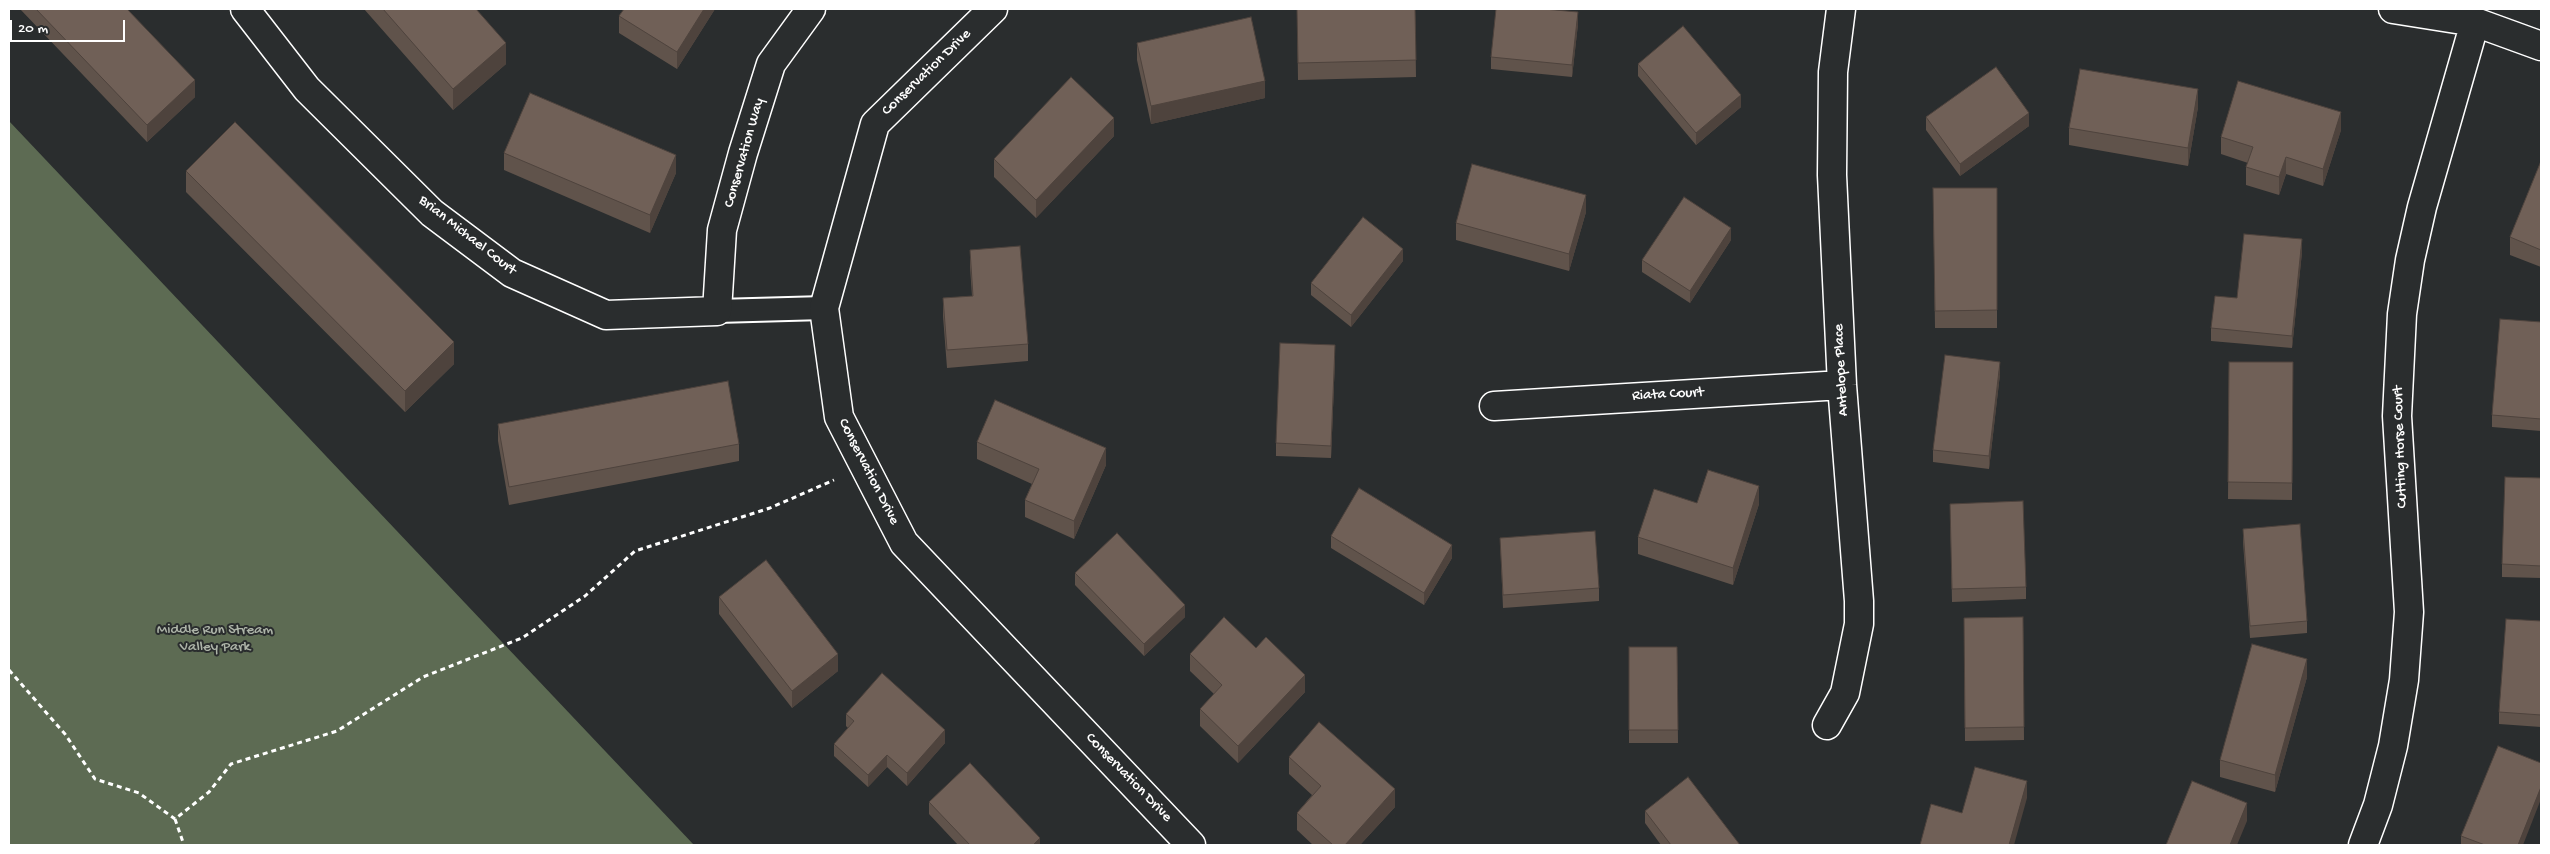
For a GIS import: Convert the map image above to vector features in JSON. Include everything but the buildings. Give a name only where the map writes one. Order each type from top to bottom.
[{"type":"street","name":"Brian Michael Court","points":[[245,9],[307,89],[425,206],[512,273],[606,315],[717,311]]},
{"type":"street","name":"Conservation Way","points":[[717,311],[722,230],[743,153],[771,64],[811,9]]},
{"type":"street","name":"Conservation Drive","points":[[992,9],[875,124],[824,308],[839,417],[904,543],[1191,845]]},
{"type":"street","name":"Antelope Place","points":[[1827,725],[1845,694],[1859,624],[1859,601],[1842,385],[1832,175],[1834,72],[1841,9]]},
{"type":"street","points":[[2393,9],[2475,22],[2541,46]]},
{"type":"street","name":"Cutting Horse Court","points":[[2363,845],[2378,805],[2393,746],[2405,670],[2409,612],[2397,416],[2402,314],[2410,260],[2422,207],[2475,22]]},
{"type":"street","name":"Riata Court","points":[[1494,406],[1842,385]]},
{"type":"lane","name":"Brian Michael Court","points":[[717,311],[824,308]]},
{"type":"path","points":[[175,819],[209,792],[231,764],[337,731],[423,677],[522,638],[585,596],[635,551],[770,508],[865,467]]},
{"type":"path","points":[[9,670],[64,734],[95,779],[139,793],[175,819],[184,845]]},
{"type":"green space","name":"Middle Run Stream Valley Park","points":[[9,121],[694,845],[9,845]]}]
